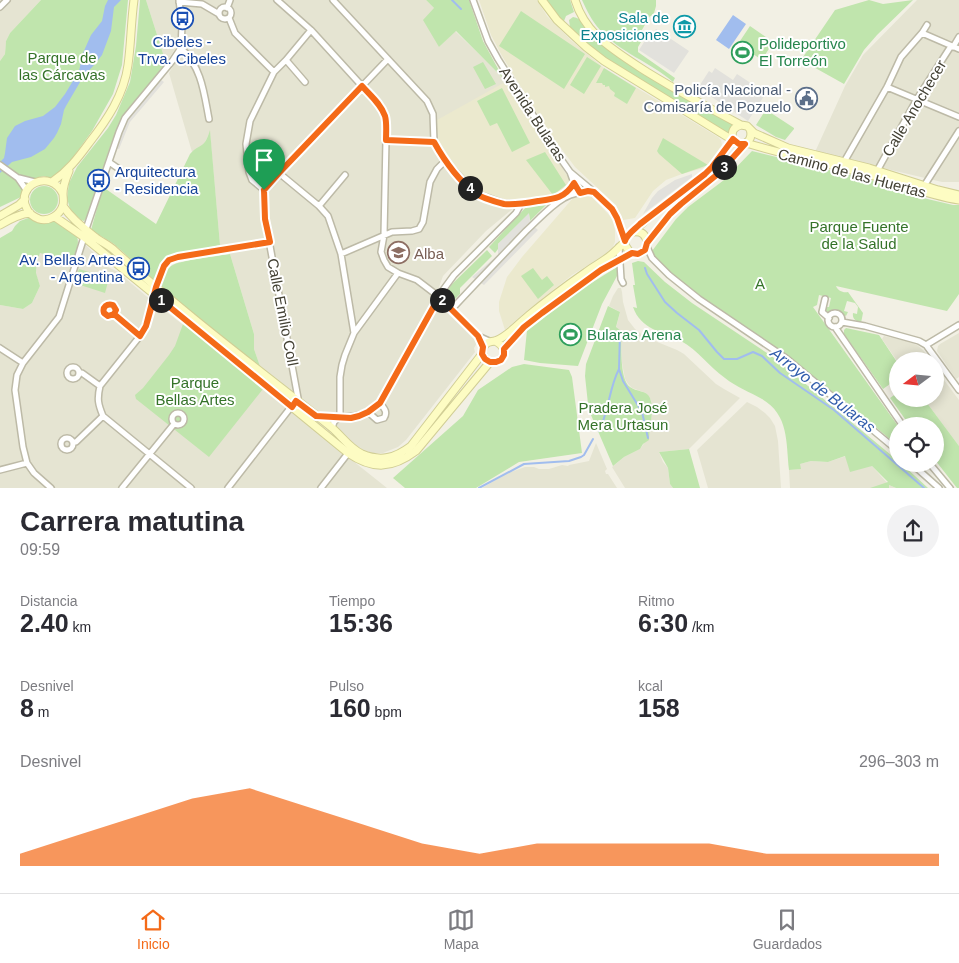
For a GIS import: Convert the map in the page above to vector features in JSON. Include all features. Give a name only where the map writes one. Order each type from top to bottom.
[{"type":"street","points":[[0,8],[7,0]]},
{"type":"street","points":[[52,182],[62,176],[104,125],[121,92],[128,67],[134,0]]},
{"type":"street","points":[[227,8],[230,0]]},
{"type":"street","points":[[277,0],[311,30],[381,107],[385,115],[384,235],[381,252],[388,267],[417,280],[439,297],[487,346]]},
{"type":"street","points":[[333,0],[427,100],[433,114],[434,142],[445,161],[475,193],[503,204],[521,204],[554,199],[569,191],[574,183]]},
{"type":"street","name":"Avenida Bularas","points":[[473,0],[488,41],[558,155],[570,172],[612,209],[617,218],[623,243],[623,258]]},
{"type":"street","points":[[542,0],[557,20],[604,61],[739,144],[745,144]]},
{"type":"street","points":[[504,349],[524,327],[601,270],[623,258],[645,250],[670,214],[719,173],[751,137],[750,129],[747,126],[741,125],[677,90],[607,44],[597,36],[586,22],[575,0]]},
{"type":"street","points":[[51,488],[34,473],[27,463],[15,390],[17,375],[23,363],[59,317],[85,233],[125,118],[181,48],[180,1],[202,4],[219,14],[222,18],[228,18]]},
{"type":"street","points":[[219,14],[221,8],[227,8],[231,11],[231,15],[228,18]]},
{"type":"street","points":[[228,18],[235,33],[274,72]]},
{"type":"street","points":[[844,162],[887,87],[901,56],[927,25]]},
{"type":"street","points":[[311,30],[274,72],[250,121],[246,144],[249,172],[252,180],[264,190],[388,59]]},
{"type":"street","points":[[922,33],[955,48]]},
{"type":"street","name":"Calle Anochecer","points":[[877,171],[917,99],[955,48],[959,37]]},
{"type":"street","points":[[181,48],[189,56],[201,79],[209,119]]},
{"type":"street","points":[[286,60],[305,82]]},
{"type":"street","points":[[887,87],[959,117]]},
{"type":"street","points":[[63,206],[85,233],[155,295],[294,404],[316,416],[332,428],[345,442],[350,451],[373,458],[385,458],[400,455],[411,446],[487,346],[506,334],[552,296],[610,256],[628,235],[705,174],[733,139],[733,130],[741,125]]},
{"type":"street","name":"Camino de las Huertas","points":[[750,129],[788,148],[959,195]]},
{"type":"street","points":[[924,186],[959,132]]},
{"type":"street","points":[[386,140],[434,142]]},
{"type":"street","name":"Camino de las Huertas","points":[[745,144],[868,174],[938,196],[959,200]]},
{"type":"street","points":[[341,254],[392,232],[412,231],[419,228],[423,222],[430,182],[437,169],[445,161]]},
{"type":"street","points":[[109,162],[119,169]]},
{"type":"street","points":[[0,165],[18,178],[27,191]]},
{"type":"street","points":[[24,200],[27,209],[34,217],[44,220],[60,212],[63,206],[66,179],[71,166]]},
{"type":"street","points":[[570,172],[580,193]]},
{"type":"street","points":[[279,173],[319,206],[328,216],[341,254],[354,333]]},
{"type":"street","points":[[319,206],[345,175]]},
{"type":"street","points":[[18,178],[35,182],[46,180],[52,182],[63,194]]},
{"type":"street","points":[[0,216],[19,206],[24,200],[27,191],[35,182]]},
{"type":"street","name":"Calle Emilio Coll","points":[[264,190],[265,219],[298,393],[298,398],[294,404]]},
{"type":"street","points":[[451,310],[498,259],[552,206],[572,194],[588,191],[594,192]]},
{"type":"street","points":[[316,416],[351,418],[368,412],[380,403],[439,297],[454,275],[516,213],[521,204]]},
{"type":"street","points":[[0,225],[15,216],[30,214]]},
{"type":"street","points":[[54,216],[112,248],[127,263],[350,451],[358,460],[372,465],[386,466],[405,460],[416,451],[490,362]]},
{"type":"street","points":[[634,232],[645,235],[652,258],[669,275],[700,299],[786,358],[889,444]]},
{"type":"street","points":[[191,488],[103,416],[98,405],[100,386],[146,326],[156,287],[164,266],[169,260],[270,242]]},
{"type":"street","points":[[623,243],[627,249],[652,258]]},
{"type":"street","points":[[332,428],[334,422],[340,416],[340,377],[344,355],[354,333],[398,273]]},
{"type":"street","points":[[825,299],[822,312],[829,318],[830,324],[835,327],[897,417]]},
{"type":"street","points":[[114,314],[140,336]]},
{"type":"street","points":[[829,318],[834,314],[838,314],[842,317],[842,322]]},
{"type":"street","points":[[842,322],[865,326],[919,341],[926,345],[959,390]]},
{"type":"street","points":[[835,327],[842,322]]},
{"type":"street","points":[[926,345],[959,325]]},
{"type":"street","points":[[501,344],[504,349],[504,355],[501,360],[490,362],[485,359],[487,346],[501,344]]},
{"type":"street","points":[[0,348],[23,363]]},
{"type":"street","points":[[79,373],[82,373],[100,386]]},
{"type":"street","points":[[368,412],[377,420],[384,418],[386,411],[380,403]]},
{"type":"street","points":[[228,488],[294,404]]},
{"type":"street","points":[[73,442],[76,442],[103,416]]},
{"type":"street","points":[[122,488],[174,424]]},
{"type":"street","points":[[321,488],[350,451]]},
{"type":"street","points":[[0,470],[27,463]]},
{"type":"street","points":[[921,472],[939,488]]},
{"type":"street","points":[[937,472],[950,488]]},
{"type":"street","points":[[325,483],[331,488]]},
{"type":"shaded area","points":[[0,0],[41,0],[10,33],[6,41],[5,54],[0,61]]},
{"type":"shaded area","points":[[146,0],[426,0],[434,8],[439,47],[455,31],[507,81],[569,179],[555,196],[522,201],[486,231],[443,276],[434,301],[478,341],[474,348],[475,352],[406,440],[398,447],[383,453],[372,453],[361,449],[261,369],[254,349],[254,334],[230,254],[220,245],[210,132],[203,146],[192,152],[169,73],[175,63],[183,56],[185,37],[178,37],[175,49],[166,63]]},
{"type":"shaded area","points":[[479,0],[537,0],[547,16],[572,41],[604,68],[718,137],[722,145],[708,165],[666,180],[653,191],[635,218],[623,220],[616,205],[575,167],[546,128],[491,35]]},
{"type":"shaded area","points":[[917,0],[959,0],[959,182],[942,182],[815,152],[845,86],[863,55]]},
{"type":"shaded area","points":[[656,29],[689,51],[674,73],[639,50],[648,36],[650,37]]},
{"type":"shaded area","points":[[715,68],[733,80],[737,74],[766,93],[748,121],[698,88],[709,71],[712,73]]},
{"type":"shaded area","points":[[161,80],[164,82],[130,122],[119,149],[116,148],[127,121]]},
{"type":"shaded area","points":[[507,81],[569,179],[568,189],[555,196],[522,201],[502,200],[478,191],[450,162],[436,140],[437,120]]},
{"type":"shaded area","points":[[692,174],[692,177],[643,214],[658,191],[675,180]]},
{"type":"shaded area","points":[[590,195],[612,218],[615,242],[611,251],[572,275],[505,330],[499,311],[499,302],[507,277],[573,198]]},
{"type":"shaded area","points":[[529,213],[530,223],[538,230],[484,285],[472,277],[498,255],[498,244]]},
{"type":"shaded area","points":[[84,243],[106,266],[118,272],[146,296],[288,406],[387,488],[0,488],[0,305],[23,309],[32,303],[40,286],[36,274],[40,252],[73,262],[78,244]]},
{"type":"shaded area","points":[[618,288],[621,288],[628,320],[635,329],[645,337],[684,354],[716,384],[740,398],[689,449],[659,452],[668,468],[670,484],[673,488],[625,488],[612,467],[624,457],[640,449],[649,432],[652,415],[651,400],[646,393],[632,388],[625,379],[621,337],[616,328],[620,312],[609,306]]},
{"type":"shaded area","points":[[959,333],[959,377],[956,379],[944,361],[944,352],[937,351],[940,344]]},
{"type":"shaded area","points":[[884,336],[907,341],[917,345],[925,352],[891,352],[882,339]]},
{"type":"shaded area","points":[[944,380],[959,400],[959,446],[944,426],[944,417],[937,417],[931,408],[944,408]]},
{"type":"shaded area","points":[[747,402],[765,413],[775,426],[778,441],[781,488],[708,488],[697,450]]},
{"type":"shaded area","points":[[596,443],[607,469],[605,471],[606,474],[608,474],[617,488],[482,488],[508,473],[525,467],[549,469],[589,461]]},
{"type":"shaded area","points":[[846,456],[872,466],[889,485],[896,488],[790,488],[789,470],[800,469],[800,464],[811,461],[828,462]]},
{"type":"green space","name":"Parque de las Cárcavas","points":[[41,0],[128,0],[122,65],[113,94],[92,131],[56,181],[44,176],[33,179],[23,189],[21,197],[0,207],[0,61],[5,54],[6,41],[10,33]]},
{"type":"green space","points":[[140,0],[146,0],[166,63],[122,117],[84,221],[70,209],[67,198],[69,183],[77,167],[116,115],[130,82],[136,46]]},
{"type":"green space","points":[[426,0],[469,0],[483,41],[503,78],[456,31],[439,47],[423,20],[434,8]]},
{"type":"green space","points":[[547,0],[570,0],[574,12],[566,16],[564,21]]},
{"type":"green space","points":[[582,0],[656,0],[653,17],[650,16],[639,35],[641,42],[638,52],[675,78],[673,82],[608,38],[595,23]]},
{"type":"green space","points":[[869,0],[883,4],[913,0],[864,50],[844,84],[801,60],[835,10]]},
{"type":"green space","points":[[521,11],[585,54],[564,89],[499,46]]},
{"type":"green space","points":[[573,17],[581,21],[591,33],[734,125],[729,135],[605,57],[572,30],[569,20]]},
{"type":"green space","points":[[750,26],[773,42],[762,60],[738,44]]},
{"type":"green space","points":[[587,57],[601,66],[584,94],[570,85]]},
{"type":"green space","points":[[483,62],[496,84],[485,89],[473,67]]},
{"type":"green space","points":[[604,68],[636,88],[627,104],[614,96],[615,93],[609,86],[605,87],[602,83],[596,83]]},
{"type":"green space","points":[[502,88],[530,143],[512,152],[497,123],[490,126],[477,101]]},
{"type":"green space","points":[[765,111],[768,111],[794,128],[785,140],[756,125]]},
{"type":"green space","points":[[210,130],[220,245],[169,257],[162,261],[157,277],[153,279],[114,244],[91,230],[103,187],[156,224],[190,154],[204,143]]},
{"type":"green space","points":[[663,138],[708,165],[682,174],[657,151]]},
{"type":"green space","name":"Parque Fuente de la Salud","points":[[752,151],[875,181],[919,197],[959,205],[959,294],[947,311],[836,286],[841,291],[848,292],[863,313],[861,323],[853,317],[853,313],[857,314],[858,307],[855,303],[847,301],[844,311],[848,312],[846,316],[836,310],[825,311],[825,307],[829,307],[831,298],[819,295],[817,305],[813,307],[892,417],[889,417],[889,438],[783,353],[691,290],[653,257],[652,251],[676,219],[688,207],[724,180]]},
{"type":"green space","points":[[545,152],[566,185],[553,195],[526,160]]},
{"type":"green space","points":[[44,186],[54,190],[58,200],[54,210],[44,214],[34,210],[30,200],[34,190]]},
{"type":"green space","points":[[546,205],[530,221],[529,214],[498,244],[498,249],[495,253],[489,247],[526,207]]},
{"type":"green space","points":[[31,217],[46,223],[54,221],[77,237],[78,246],[73,262],[40,253],[36,273],[40,286],[32,303],[23,309],[0,305],[0,238],[12,231],[20,221]]},
{"type":"green space","points":[[487,250],[492,256],[460,288],[460,294],[451,303],[445,296],[451,285]]},
{"type":"green space","points":[[230,254],[254,334],[254,349],[261,369],[161,287],[167,270],[175,264]]},
{"type":"green space","name":"A","points":[[644,262],[665,282],[692,303],[784,366],[889,453],[889,472],[911,472],[928,488],[896,488],[889,485],[889,488],[870,488],[888,482],[872,466],[850,472],[845,456],[828,462],[811,461],[800,464],[801,469],[789,470],[782,421],[771,405],[719,374],[681,341],[653,329],[641,321],[633,307],[637,308],[632,263]]},
{"type":"green space","points":[[617,267],[617,276],[602,304],[578,366],[524,360],[527,330],[585,287]]},
{"type":"green space","points":[[533,268],[542,280],[547,276],[554,285],[538,299],[521,276]]},
{"type":"green space","points":[[79,269],[109,278],[105,293],[74,283]]},
{"type":"green space","name":"Pradera José Mera Urtasun","points":[[608,306],[620,312],[616,327],[621,331],[621,352],[626,383],[632,389],[649,395],[652,408],[649,440],[640,449],[624,457],[613,466],[591,415],[585,376],[586,364]]},
{"type":"green space","name":"Parque Bellas Artes","points":[[183,324],[263,389],[209,457],[136,399],[135,395],[143,388],[169,355],[175,346]]},
{"type":"green space","points":[[846,328],[879,335],[890,352],[889,385],[883,389],[844,334]]},
{"type":"green space","points":[[524,364],[569,370],[572,377],[582,453],[519,462],[476,488],[405,488],[393,478],[463,416],[478,390],[512,367]]},
{"type":"green space","points":[[897,408],[931,408],[937,417],[904,417]]},
{"type":"green space","points":[[944,426],[959,446],[959,488],[944,471]]},
{"type":"green space","points":[[689,449],[700,488],[673,488],[670,484],[668,468],[659,452]]},
{"type":"water","points":[[108,0],[121,0],[114,7],[111,31],[102,55],[83,77],[66,106],[61,124],[54,138],[45,149],[31,157],[12,162],[0,173],[0,162],[4,158],[7,138],[15,126],[43,116],[55,107],[65,94],[79,71],[83,53],[91,35],[102,21]]},
{"type":"water","points":[[733,15],[746,24],[729,49],[716,40]]},
{"type":"waterway","points":[[452,0],[461,9]]},
{"type":"waterway","name":"Arroyo de Bularas","points":[[645,268],[665,302],[699,330],[724,359],[737,359],[753,352],[762,356],[780,373],[834,410],[924,488]]},
{"type":"waterway","points":[[620,332],[619,369],[623,381],[642,412],[648,438]]},
{"type":"waterway","points":[[599,431],[619,369]]},
{"type":"waterway","points":[[479,488],[524,464],[569,461],[581,457],[593,439]]},
{"type":"place","name":"Cibeles - Trva. Cibeles","points":[[182,18]]},
{"type":"place","name":"Sala de Exposiciones","points":[[685,26]]},
{"type":"place","name":"Polideportivo El Torreón","points":[[743,52]]},
{"type":"place","name":"Policía Nacional - Comisaría de Pozuelo","points":[[807,98]]},
{"type":"place","name":"Arquitectura - Residencia","points":[[99,180]]},
{"type":"place","name":"Alba","points":[[398,253]]},
{"type":"place","name":"Av. Bellas Artes - Argentina","points":[[139,268]]},
{"type":"place","name":"Bularas Arena","points":[[571,334]]},
{"type":"route","points":[[264,190],[265,219],[270,242],[169,260],[164,266],[156,287],[146,326],[140,336],[114,314],[108,316],[104,313],[106,305],[113,305],[116,310],[114,314],[140,336],[146,326],[155,295],[292,407],[296,401],[316,416],[351,418],[368,412],[380,403],[439,297],[478,336],[483,347],[482,354],[485,359],[490,362],[501,360],[504,355],[504,349],[524,327],[542,313],[601,270],[632,253],[638,254],[645,250],[647,243],[670,214],[719,173],[745,144],[736,143],[733,139],[705,174],[640,224],[634,232],[628,235],[625,241],[612,209],[594,192],[580,193],[574,183],[569,191],[554,199],[521,204],[503,204],[475,193],[445,161],[434,142],[386,140],[385,115],[381,107],[362,86],[264,190]]}]
